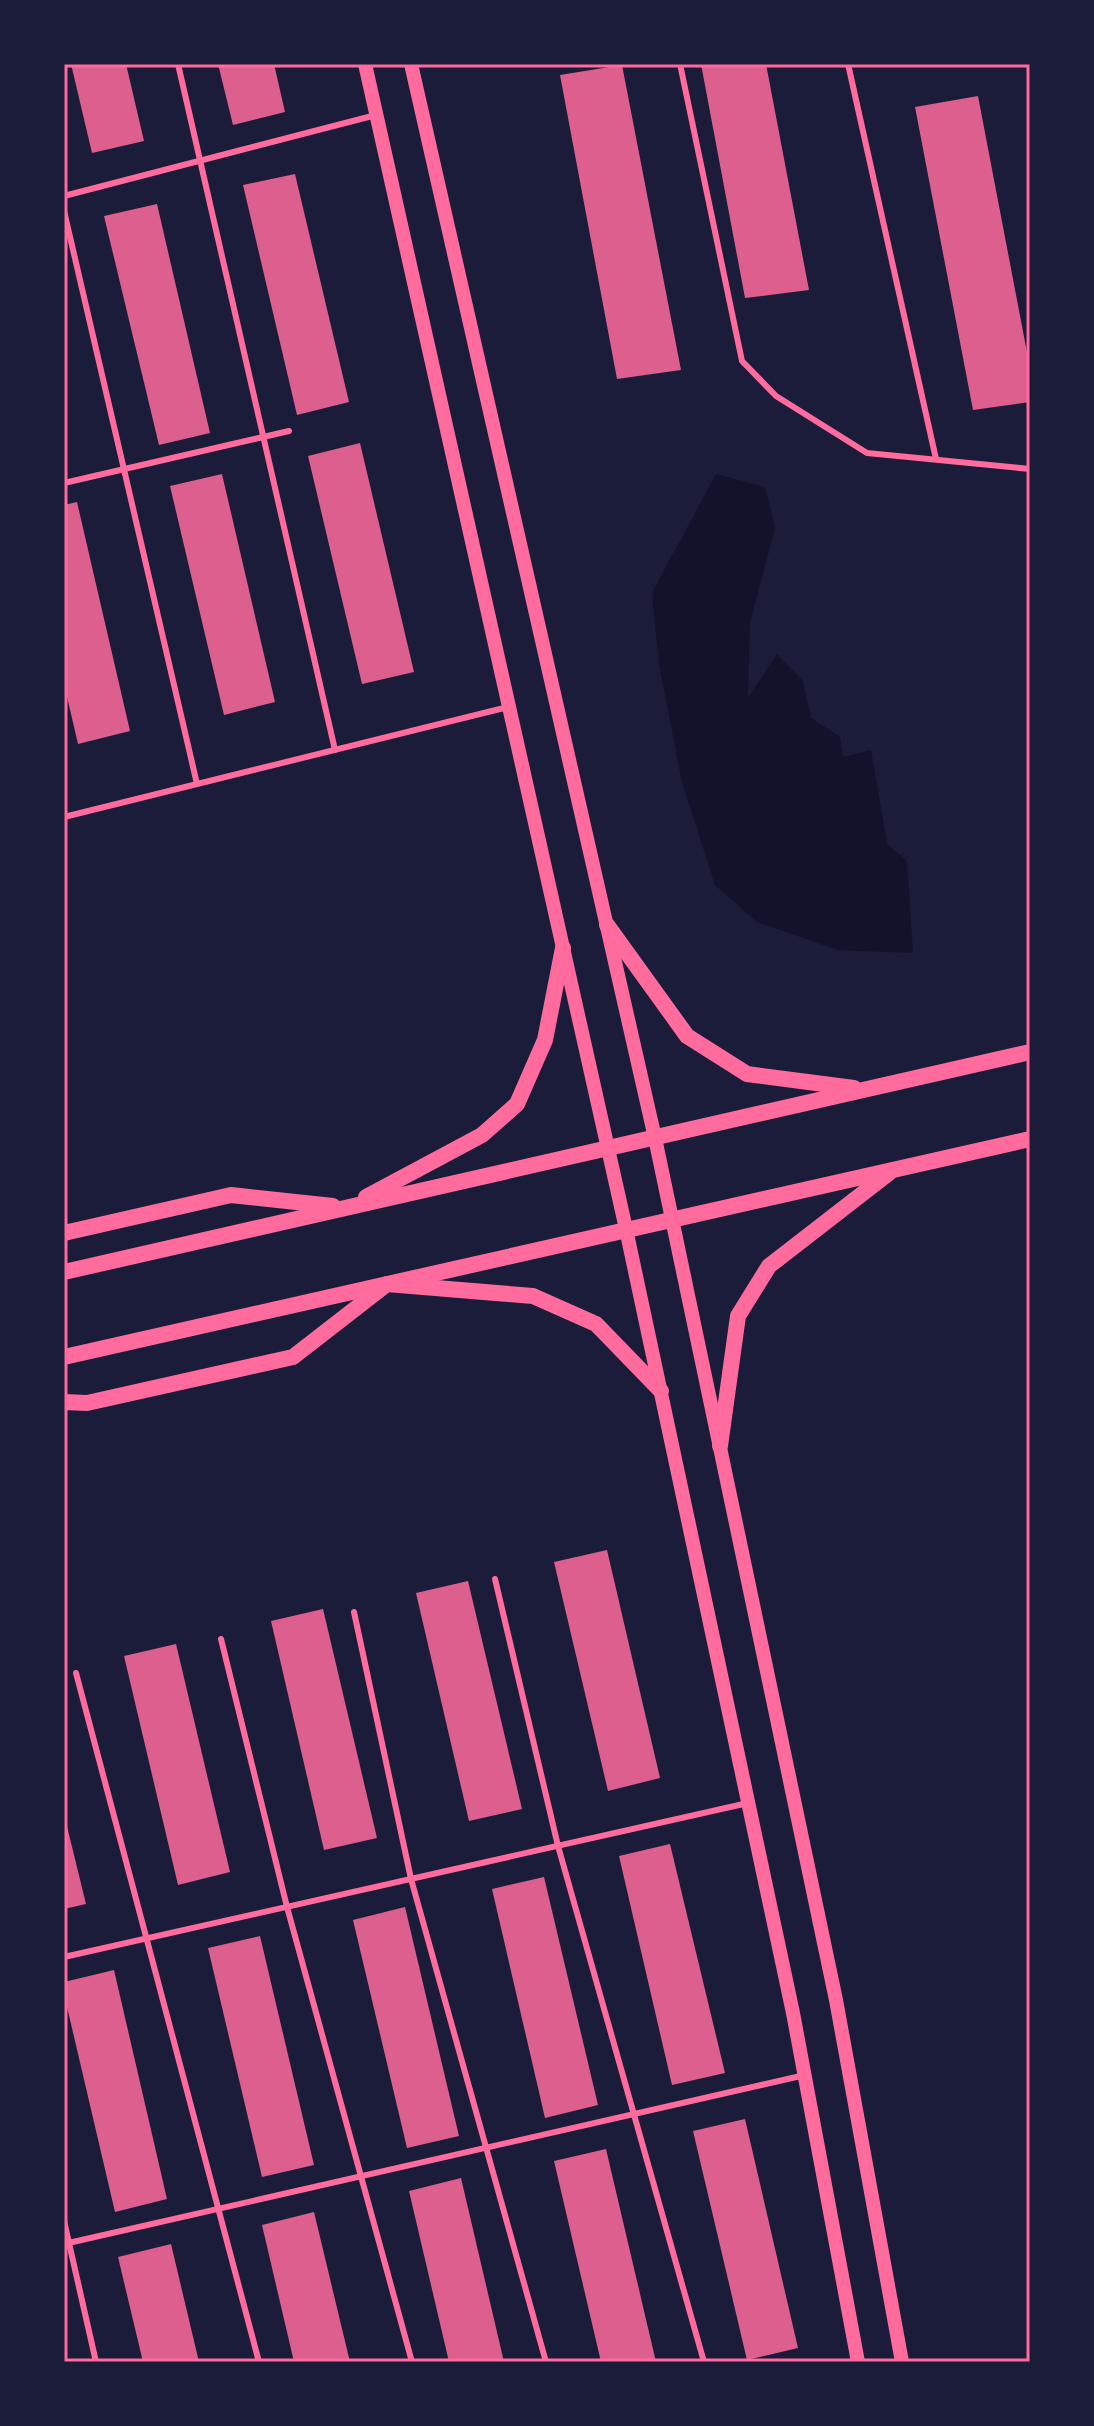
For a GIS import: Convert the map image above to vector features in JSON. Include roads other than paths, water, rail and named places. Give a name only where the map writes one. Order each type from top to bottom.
[{"type":"main road","points":[[607,925],[687,1036],[747,1074],[867,1089]]},
{"type":"main road","points":[[64,1233],[231,1195],[347,1208],[482,1135],[517,1104],[545,1040],[563,948]]},
{"type":"main road","points":[[64,1272],[1030,1052]]},
{"type":"main road","points":[[64,1357],[1030,1139]]},
{"type":"main road","points":[[720,1446],[738,1316],[769,1266],[894,1169]]},
{"type":"main road","points":[[64,1402],[87,1403],[293,1357],[387,1284],[533,1296],[596,1324],[661,1391]]},
{"type":"street","points":[[365,64],[661,1391],[805,2075],[856,2361]]},
{"type":"street","points":[[411,64],[655,1138],[836,2000],[902,2362]]},
{"type":"lane","points":[[178,64],[335,750]]},
{"type":"lane","points":[[680,64],[742,361],[776,396],[867,453],[1030,469]]},
{"type":"lane","points":[[848,64],[936,459]]},
{"type":"lane","points":[[64,196],[376,115]]},
{"type":"lane","points":[[64,211],[197,784]]},
{"type":"lane","points":[[64,483],[289,431]]},
{"type":"lane","points":[[64,817],[508,707]]},
{"type":"lane","points":[[495,1579],[558,1846],[704,2362]]},
{"type":"lane","points":[[354,1612],[411,1879],[546,2362]]},
{"type":"lane","points":[[221,1639],[287,1907],[412,2362]]},
{"type":"lane","points":[[76,1673],[259,2362]]},
{"type":"lane","points":[[64,1957],[748,1803]]},
{"type":"lane","points":[[66,2244],[805,2075]]},
{"type":"lane","points":[[64,2221],[66,2244],[96,2362]]}]
